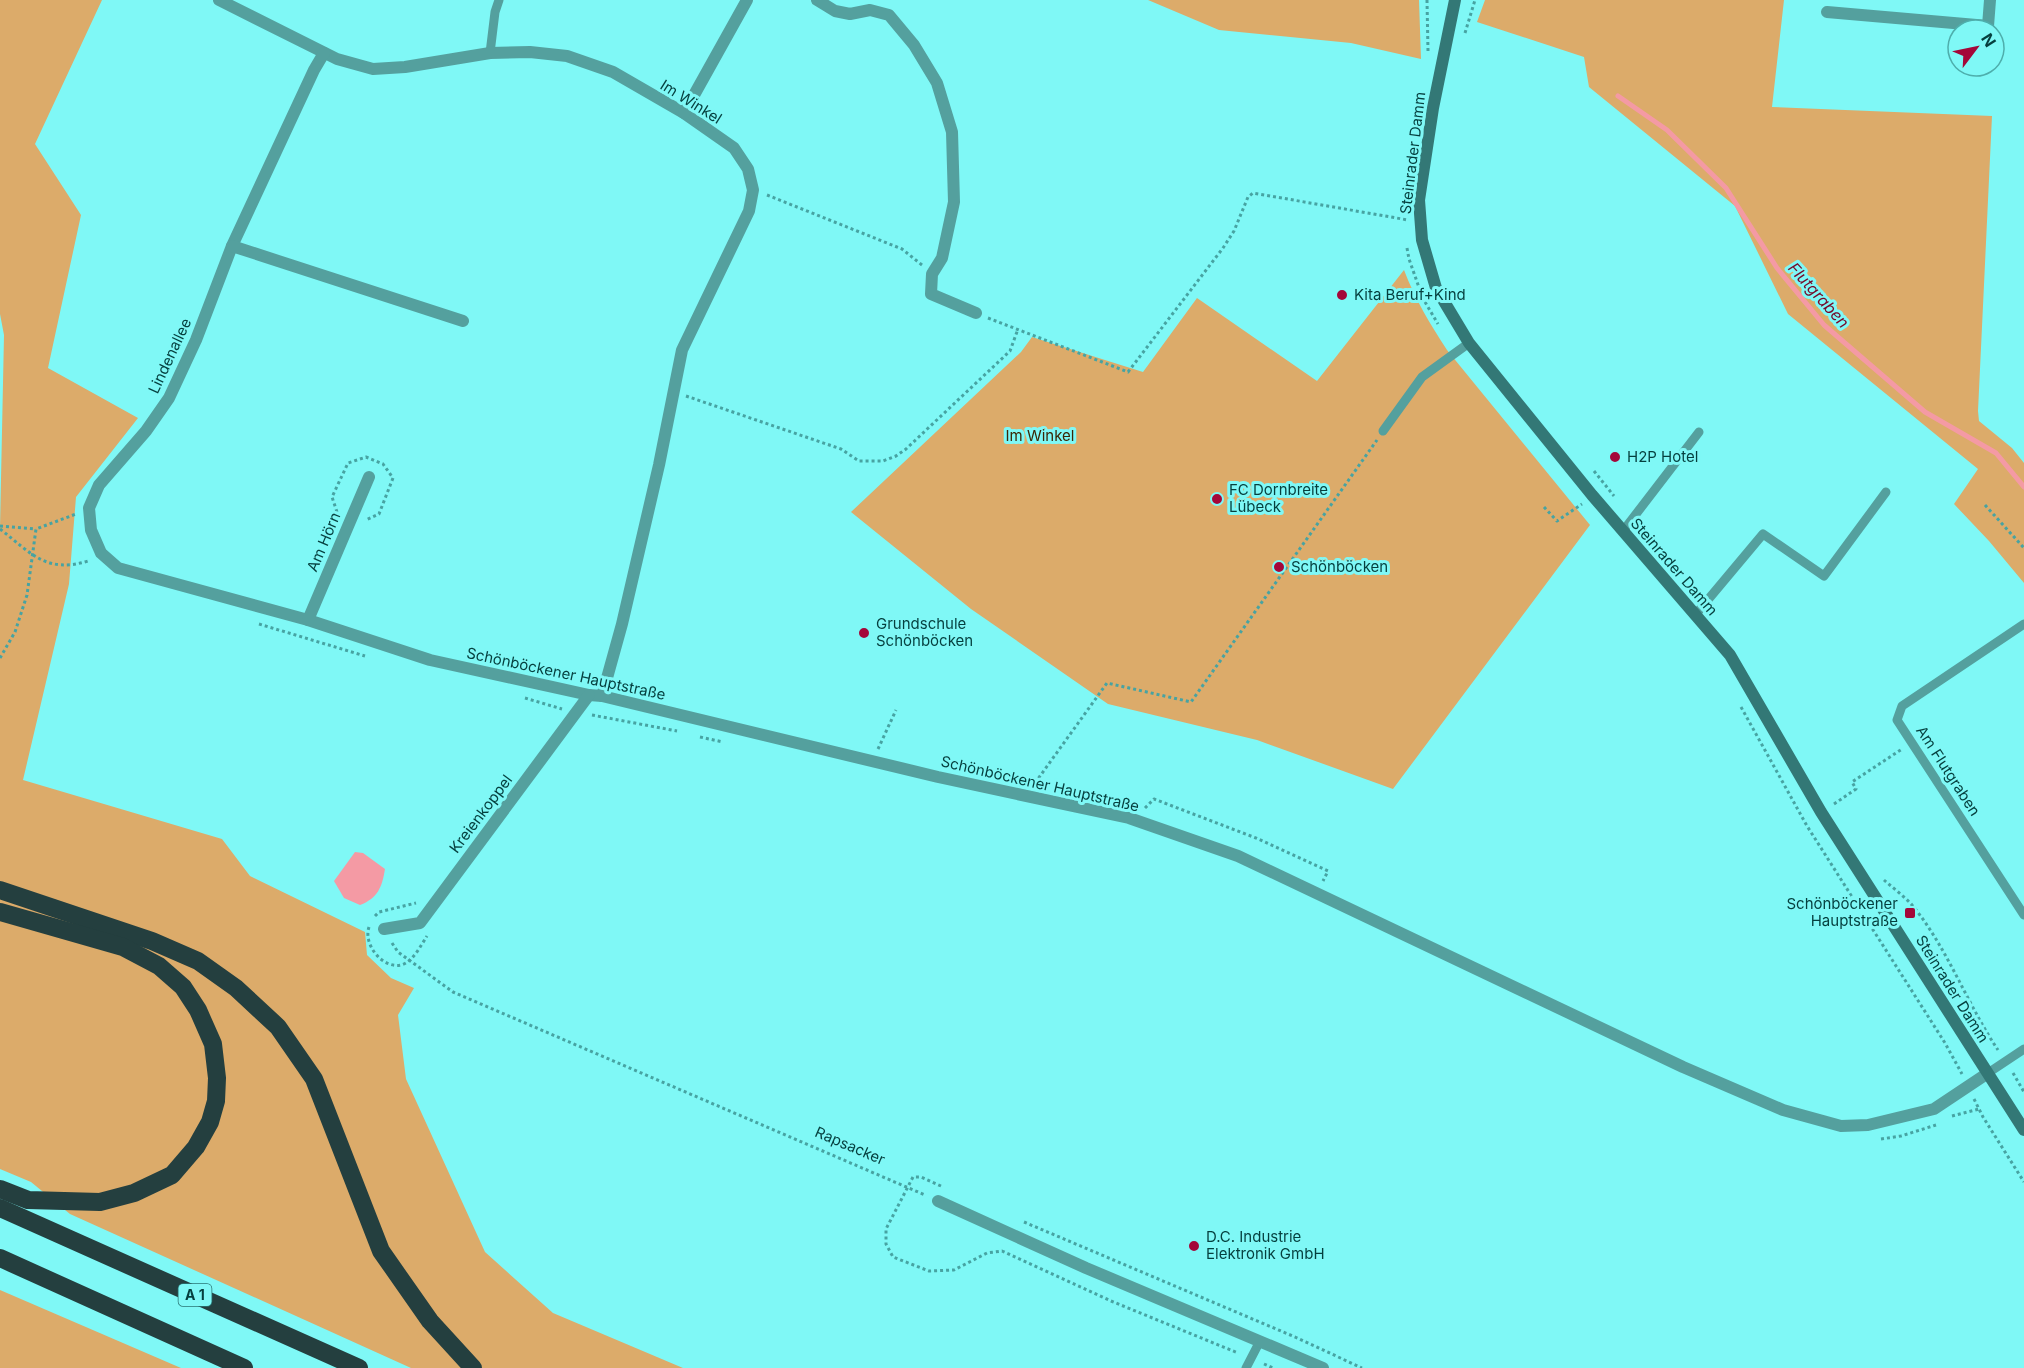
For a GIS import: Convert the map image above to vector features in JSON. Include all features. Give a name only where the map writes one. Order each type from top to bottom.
[{"type":"highway","points":[[0,890],[152,941],[198,961],[236,988],[278,1027],[314,1079],[381,1251],[430,1321],[472,1368]]},
{"type":"highway","points":[[0,912],[123,947],[159,966],[183,987],[198,1010],[213,1044],[217,1078],[216,1101],[210,1122],[196,1148],[172,1175],[134,1193],[100,1202],[28,1200],[0,1189]]},
{"type":"highway","name":"A 1","points":[[0,1208],[359,1368]]},
{"type":"highway","points":[[0,1258],[244,1368]]},
{"type":"main road","name":"Steinrader Damm","points":[[1455,0],[1445,38],[1419,200],[1422,240],[1436,288],[1470,343],[1592,495],[1730,655],[1821,812],[2024,1130]]},
{"type":"street","name":"Im Winkel","points":[[219,0],[337,59],[373,69],[405,67],[490,53],[530,52],[567,56],[613,72],[684,112],[734,148],[759,189]]},
{"type":"street","points":[[684,112],[747,0]]},
{"type":"street","points":[[817,0],[835,11],[850,14],[870,10],[889,15],[914,45],[937,83],[952,132],[954,202],[942,258],[932,274],[931,294],[976,313]]},
{"type":"street","points":[[1862,14],[1863,0]]},
{"type":"street","points":[[1827,12],[1988,26],[1990,0]]},
{"type":"street","name":"Lindenallee","points":[[101,553],[91,530],[88,508],[99,485],[146,431],[169,398],[196,340],[232,246],[324,53]]},
{"type":"street","points":[[596,695],[622,624],[659,465],[682,350],[759,189]]},
{"type":"street","points":[[232,246],[463,321]]},
{"type":"street","name":"Am Hörn","points":[[308,620],[369,477]]},
{"type":"street","name":"Schönböckener Hauptstraße","points":[[101,553],[118,568],[308,620],[430,660],[621,700],[939,777],[1129,818],[1238,856],[1683,1066],[1783,1110],[1841,1126],[1868,1125],[1934,1109],[1988,1073]]},
{"type":"street","name":"Kreienkoppel","points":[[384,929],[420,923],[576,713],[596,695]]},
{"type":"street","points":[[938,1201],[1086,1268],[1323,1368]]},
{"type":"lane","points":[[490,53],[495,12],[499,0]]},
{"type":"lane","points":[[1383,431],[1422,378],[1470,343]]},
{"type":"lane","points":[[1623,531],[1699,432]]},
{"type":"lane","points":[[1696,614],[1762,534],[1824,576],[1886,492]]},
{"type":"lane","name":"Am Flutgraben","points":[[2024,624],[1902,706],[1897,720],[2024,915]]},
{"type":"lane","points":[[1988,1073],[2024,1049]]},
{"type":"lane","points":[[1246,1368],[1260,1341]]},
{"type":"path","points":[[1427,0],[1428,49]]},
{"type":"path","points":[[1465,34],[1475,0]]},
{"type":"path","points":[[759,189],[765,195],[902,249],[932,274]]},
{"type":"path","points":[[759,189],[765,195]]},
{"type":"path","points":[[976,313],[1128,372],[1223,248],[1234,231],[1248,197],[1253,193],[1404,220],[1419,218]]},
{"type":"path","points":[[673,392],[841,449],[859,461],[883,461],[906,449],[1010,351],[1018,329]]},
{"type":"path","points":[[1026,795],[1107,683],[1191,702],[1383,431]]},
{"type":"path","points":[[1590,466],[1633,518]]},
{"type":"path","points":[[1544,507],[1557,521],[1592,495]]},
{"type":"path","points":[[1985,505],[2024,548]]},
{"type":"path","points":[[0,528],[36,529],[80,512],[80,519]]},
{"type":"path","points":[[0,528],[46,563],[75,565],[101,553]]},
{"type":"path","points":[[0,658],[15,632],[27,595],[36,529]]},
{"type":"path","points":[[86,555],[95,565]]},
{"type":"path","points":[[256,623],[366,656]]},
{"type":"path","points":[[514,695],[576,713],[679,731]]},
{"type":"path","points":[[616,719],[621,700]]},
{"type":"path","points":[[878,750],[896,710]]},
{"type":"path","points":[[699,736],[727,743]]},
{"type":"path","points":[[1840,813],[1834,804],[1856,789],[1852,782],[1911,743]]},
{"type":"path","points":[[1880,877],[1911,904],[1933,935],[1979,1021]]},
{"type":"path","name":"Rapsacker","points":[[384,929],[398,952],[453,992],[938,1201]]},
{"type":"path","points":[[1945,1043],[1979,1109],[2024,1182]]},
{"type":"path","points":[[1947,1120],[1957,1114],[1979,1109]]},
{"type":"path","points":[[1872,1140],[1900,1136],[1937,1125]]},
{"type":"green space","points":[[0,0],[102,0],[35,144],[81,215],[48,368],[138,418],[76,497],[69,584],[23,780],[222,839],[250,876],[365,932],[367,955],[391,978],[414,988],[398,1015],[406,1079],[485,1252],[553,1313],[683,1368],[411,1368],[70,1214],[31,1182],[0,1169],[0,528],[4,335],[0,314]]},
{"type":"green space","points":[[1148,0],[1419,0],[1421,59],[1351,43],[1219,30]]},
{"type":"green space","points":[[1485,0],[1784,0],[1772,107],[1992,116],[1978,411],[1979,421],[2012,448],[2024,463],[2024,583],[1954,504],[1978,469],[1788,314],[1735,206],[1589,87],[1584,57],[1477,22]]},
{"type":"green space","name":"Schönböcken","points":[[1404,270],[1423,311],[1447,350],[1590,525],[1393,789],[1257,740],[1108,704],[971,609],[851,512],[1021,352],[1032,337],[1143,372],[1197,298],[1317,381]]},
{"type":"green space","points":[[0,1290],[181,1368],[0,1368]]},
{"type":"shaded area","points":[[355,852],[363,853],[385,869],[378,891],[371,899],[360,905],[344,898],[334,881]]},
{"type":"waterway","name":"Flutgraben","points":[[1618,96],[1667,130],[1726,188],[1777,268],[1824,325],[1925,412],[1996,453],[2024,487]]},
{"type":"place","name":"Kita Beruf+Kind","points":[[1342,295]]},
{"type":"place","name":"H2P Hotel","points":[[1615,457]]},
{"type":"place","name":"FC Dornbreite Lübeck","points":[[1217,499]]},
{"type":"place","name":"Schönböcken","points":[[1279,567]]},
{"type":"place","name":"Grundschule Schönböcken","points":[[864,633]]},
{"type":"place","name":"Schönböckener Hauptstraße","points":[[1910,913]]},
{"type":"place","name":"D.C. Industrie Elektronik GmbH","points":[[1194,1246]]}]
